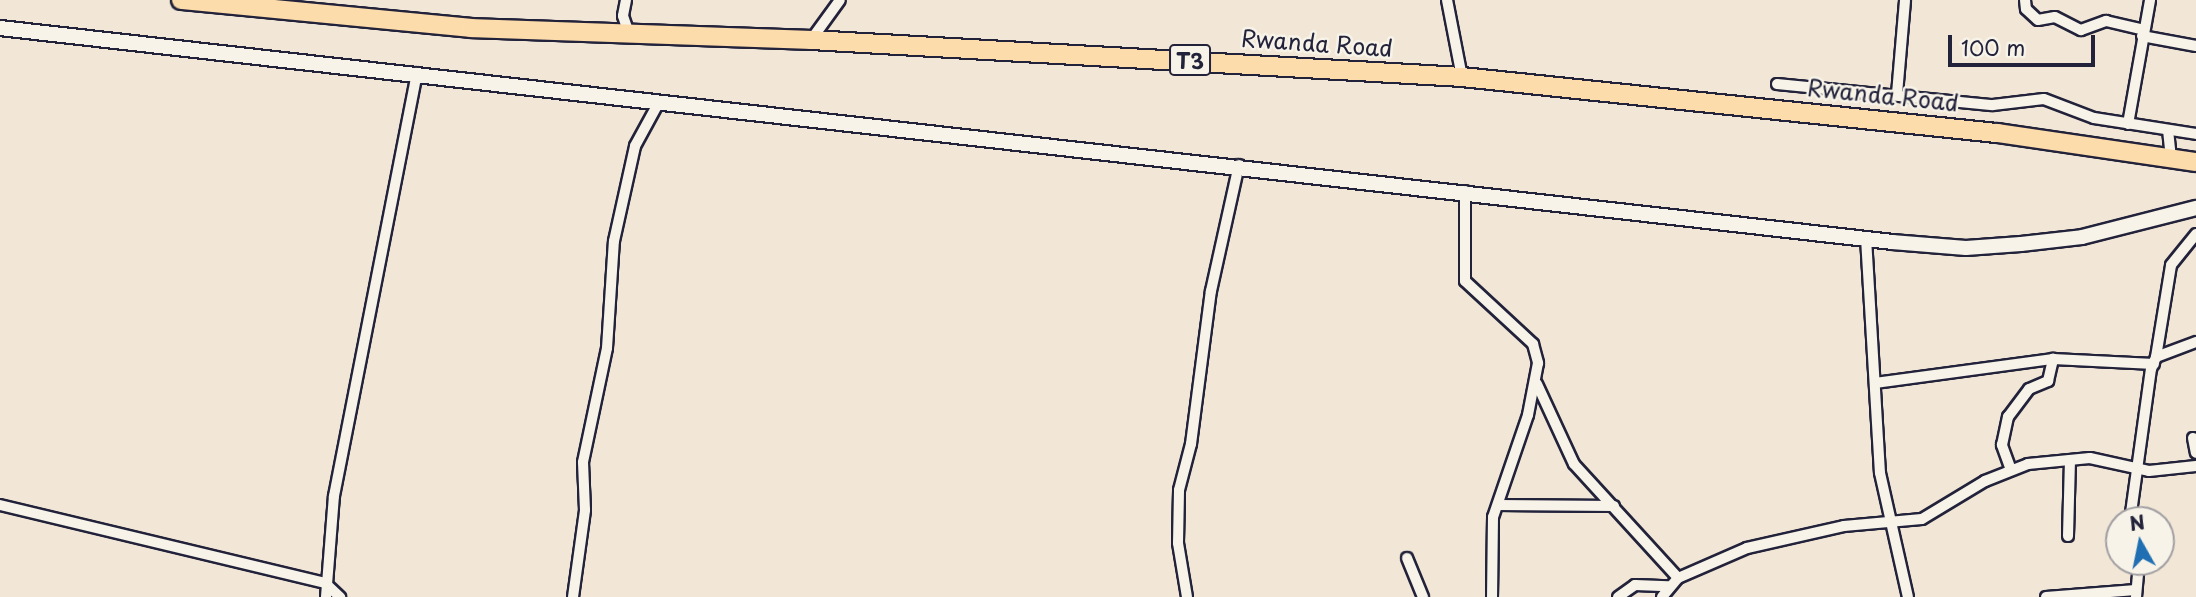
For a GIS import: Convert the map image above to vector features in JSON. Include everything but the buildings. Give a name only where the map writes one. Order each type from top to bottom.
[{"type":"highway","name":"Rwanda Road","points":[[181,0],[471,27],[811,40],[1462,77],[1984,131],[2196,162]]},
{"type":"street","points":[[626,0],[623,16],[629,33]]},
{"type":"street","points":[[811,40],[840,0]]},
{"type":"street","points":[[1447,0],[1462,77]]},
{"type":"street","points":[[1898,94],[1905,0]]},
{"type":"street","points":[[2025,0],[2026,9],[2038,20],[2055,17],[2081,30],[2106,21],[2196,46]]},
{"type":"street","points":[[2128,124],[2149,1]]},
{"type":"street","points":[[0,27],[1966,248],[2082,237],[2196,208]]},
{"type":"street","points":[[326,597],[325,583],[334,496],[417,73]]},
{"type":"street","points":[[1777,84],[1993,105],[2043,99],[2128,124],[2196,134]]},
{"type":"street","points":[[573,597],[585,510],[583,462],[607,348],[614,241],[635,146],[660,102]]},
{"type":"street","points":[[2168,130],[2171,157]]},
{"type":"street","points":[[1187,597],[1178,543],[1179,490],[1191,444],[1211,290],[1239,165]]},
{"type":"street","points":[[1465,191],[1465,281],[1533,344],[1536,384],[1574,464],[1678,578]]},
{"type":"street","points":[[2131,506],[2135,467],[2171,265],[2196,234]]},
{"type":"street","points":[[1866,238],[1880,473],[1908,597]]},
{"type":"street","points":[[1875,383],[2053,359],[2155,360],[2196,342]]},
{"type":"street","points":[[2011,470],[2002,445],[2011,410],[2029,389],[2048,381],[2053,359]]},
{"type":"street","points":[[2028,364],[2029,389]]},
{"type":"street","points":[[1492,597],[1492,525],[1536,384]]},
{"type":"street","points":[[2193,438],[2196,453]]},
{"type":"street","points":[[2068,536],[2070,460]]},
{"type":"street","points":[[1661,597],[1668,586],[1678,578],[1761,544],[1938,513],[1985,481],[2011,470],[2070,460],[2135,467],[2196,466]]},
{"type":"street","points":[[0,505],[325,583],[340,597]]},
{"type":"street","points":[[1498,505],[1614,506]]},
{"type":"street","points":[[1407,558],[1421,597]]},
{"type":"street","points":[[1618,597],[1635,585],[1668,586]]},
{"type":"street","points":[[2046,597],[2136,593]]}]
